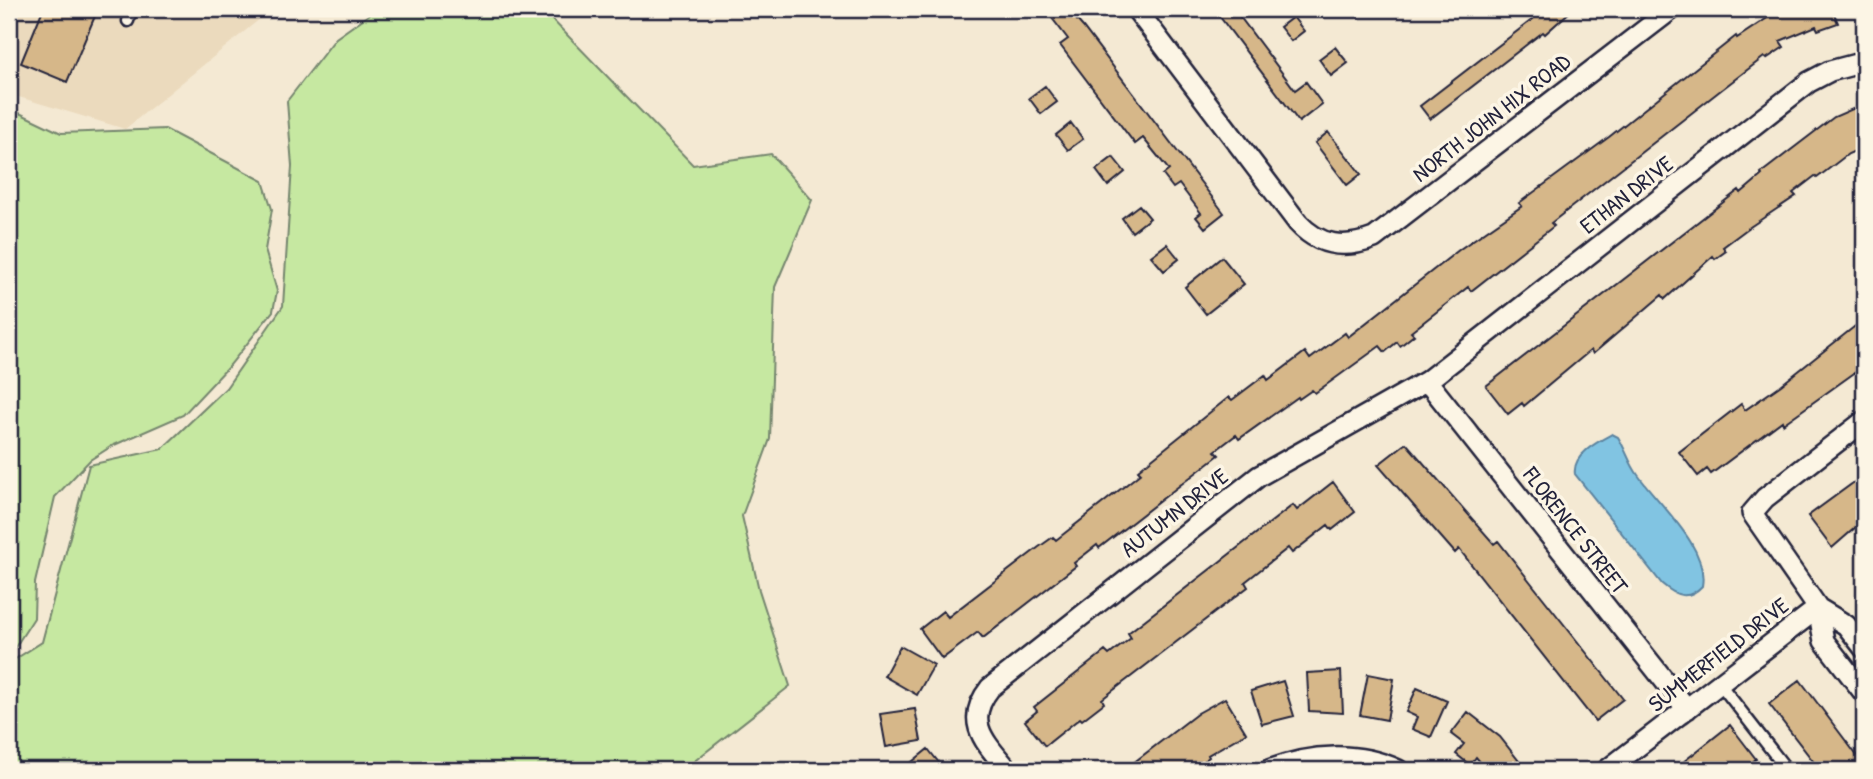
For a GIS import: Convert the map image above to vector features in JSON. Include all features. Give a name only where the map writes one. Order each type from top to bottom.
[{"type":"street","name":"NORTH JOHN HIX ROAD","points":[[1136,9],[1298,223],[1316,238],[1333,244],[1357,244],[1374,238],[1672,9]]},
{"type":"street","name":"ETHAN DRIVE","points":[[1427,381],[1809,82],[1830,71],[1864,62]]},
{"type":"street","name":"FLORENCE STREET","points":[[1427,381],[1687,709]]},
{"type":"street","name":"AUTUMN DRIVE","points":[[1008,770],[979,730],[976,713],[990,688],[1259,476],[1427,381]]},
{"type":"street","name":"SUMMERFIELD DRIVE","points":[[1607,770],[1818,608],[1752,513],[1765,498],[1864,421]]},
{"type":"street","points":[[1818,608],[1846,625],[1864,648]]},
{"type":"street","points":[[1818,608],[1824,641],[1864,694]]},
{"type":"street","points":[[1269,770],[1300,760],[1334,757],[1372,761],[1398,770]]},
{"type":"lane","points":[[128,21],[132,9]]},
{"type":"lane","points":[[1720,684],[1783,769]]},
{"type":"shaded area","points":[[17,9],[272,9],[125,129],[9,94],[9,28]]},
{"type":"green space","points":[[377,9],[542,9],[693,165],[771,154],[812,200],[775,287],[770,439],[742,516],[759,590],[790,686],[683,770],[9,770],[9,663],[42,642],[89,465],[162,449],[226,388],[283,306],[292,166],[287,101],[336,38]]},
{"type":"green space","points":[[15,111],[61,133],[165,129],[263,181],[272,209],[265,250],[277,291],[273,311],[230,365],[183,415],[112,446],[90,460],[55,497],[35,583],[34,618],[14,649],[9,652],[9,115]]},
{"type":"water","points":[[1612,434],[1618,437],[1635,470],[1680,527],[1698,556],[1702,586],[1692,594],[1677,594],[1662,584],[1575,474],[1575,467],[1581,455]]},
{"type":"building","points":[[43,9],[98,9],[67,82],[21,63]]},
{"type":"building","points":[[1045,9],[1067,9],[1083,27],[1224,213],[1205,228],[1196,217],[1201,213],[1179,184],[1173,188],[1163,175],[1169,170],[1143,138],[1135,144],[1060,45],[1068,39]]},
{"type":"building","points":[[1214,9],[1234,9],[1295,90],[1306,82],[1322,104],[1299,122]]},
{"type":"building","points":[[1525,9],[1573,9],[1545,34],[1543,32],[1430,119],[1420,106],[1533,19]]},
{"type":"building","points":[[1781,9],[1832,9],[1838,23],[1818,30],[1816,26],[1780,41],[1784,47],[1766,59],[1764,57],[1721,90],[1551,223],[1554,226],[1471,291],[1468,287],[1411,332],[1414,335],[1400,346],[1397,342],[1385,352],[1380,346],[1315,393],[1312,390],[1299,399],[1298,397],[1239,439],[1236,435],[1215,451],[1219,455],[1099,548],[1097,545],[1074,563],[1076,566],[983,638],[978,632],[942,659],[920,629],[943,611],[948,617],[1053,537],[1056,540],[1141,473],[1138,470],[1229,397],[1232,400],[1265,375],[1268,380],[1305,352],[1310,359],[1345,333],[1348,337],[1460,249],[1522,206],[1519,203],[1609,137],[1736,36],[1737,38]]},
{"type":"building","points":[[1293,17],[1304,31],[1291,41],[1280,27]]},
{"type":"building","points":[[1335,47],[1348,63],[1331,76],[1319,59]]},
{"type":"building","points":[[1045,86],[1057,102],[1041,114],[1029,98]]},
{"type":"building","points":[[1864,104],[1864,147],[1848,154],[1817,178],[1815,176],[1793,193],[1796,196],[1723,247],[1726,251],[1715,259],[1713,256],[1665,299],[1662,295],[1593,354],[1591,350],[1524,406],[1522,403],[1508,414],[1486,386],[1739,190],[1741,193],[1762,175],[1761,173],[1834,117]]},
{"type":"building","points":[[1071,123],[1083,139],[1068,150],[1056,135]]},
{"type":"building","points":[[1328,132],[1361,174],[1347,185],[1315,143]]},
{"type":"building","points":[[1113,157],[1125,172],[1108,186],[1096,170]]},
{"type":"building","points":[[1139,205],[1150,218],[1132,232],[1122,218]]},
{"type":"building","points":[[1167,244],[1179,259],[1164,271],[1151,256]]},
{"type":"building","points":[[1222,257],[1244,284],[1206,314],[1185,287]]},
{"type":"building","points":[[1864,319],[1864,366],[1783,424],[1782,421],[1711,474],[1707,469],[1698,476],[1679,452],[1741,404],[1745,410],[1781,385]]},
{"type":"building","points":[[1406,443],[1494,544],[1498,541],[1623,699],[1595,721],[1459,549],[1455,553],[1378,465]]},
{"type":"building","points":[[1864,475],[1864,520],[1832,548],[1808,516]]},
{"type":"building","points":[[1333,482],[1355,512],[1332,530],[1328,525],[1292,553],[1288,548],[1245,582],[1248,587],[1102,699],[1104,703],[1045,746],[1025,721],[1037,711],[1034,707],[1105,651],[1109,655],[1131,638],[1128,633],[1293,505],[1297,510]]},
{"type":"building","points":[[900,646],[934,665],[917,695],[884,676]]},
{"type":"building","points":[[1341,671],[1343,713],[1309,711],[1307,673]]},
{"type":"building","points":[[1368,674],[1394,679],[1387,720],[1360,715]]},
{"type":"building","points":[[1800,680],[1864,765],[1864,770],[1820,770],[1769,704]]},
{"type":"building","points":[[1283,681],[1294,716],[1262,724],[1251,691]]},
{"type":"building","points":[[1417,688],[1447,701],[1431,737],[1412,729],[1417,717],[1406,712]]},
{"type":"building","points":[[1225,698],[1246,733],[1208,755],[1209,757],[1193,770],[1124,770],[1198,713]]},
{"type":"building","points":[[915,709],[921,741],[886,747],[880,714]]},
{"type":"building","points":[[1468,712],[1500,737],[1526,770],[1487,770],[1476,757],[1470,765],[1456,754],[1464,744],[1451,734]]},
{"type":"building","points":[[1730,725],[1756,759],[1742,770],[1673,770]]},
{"type":"building","points":[[928,749],[940,764],[932,770],[902,770]]}]
